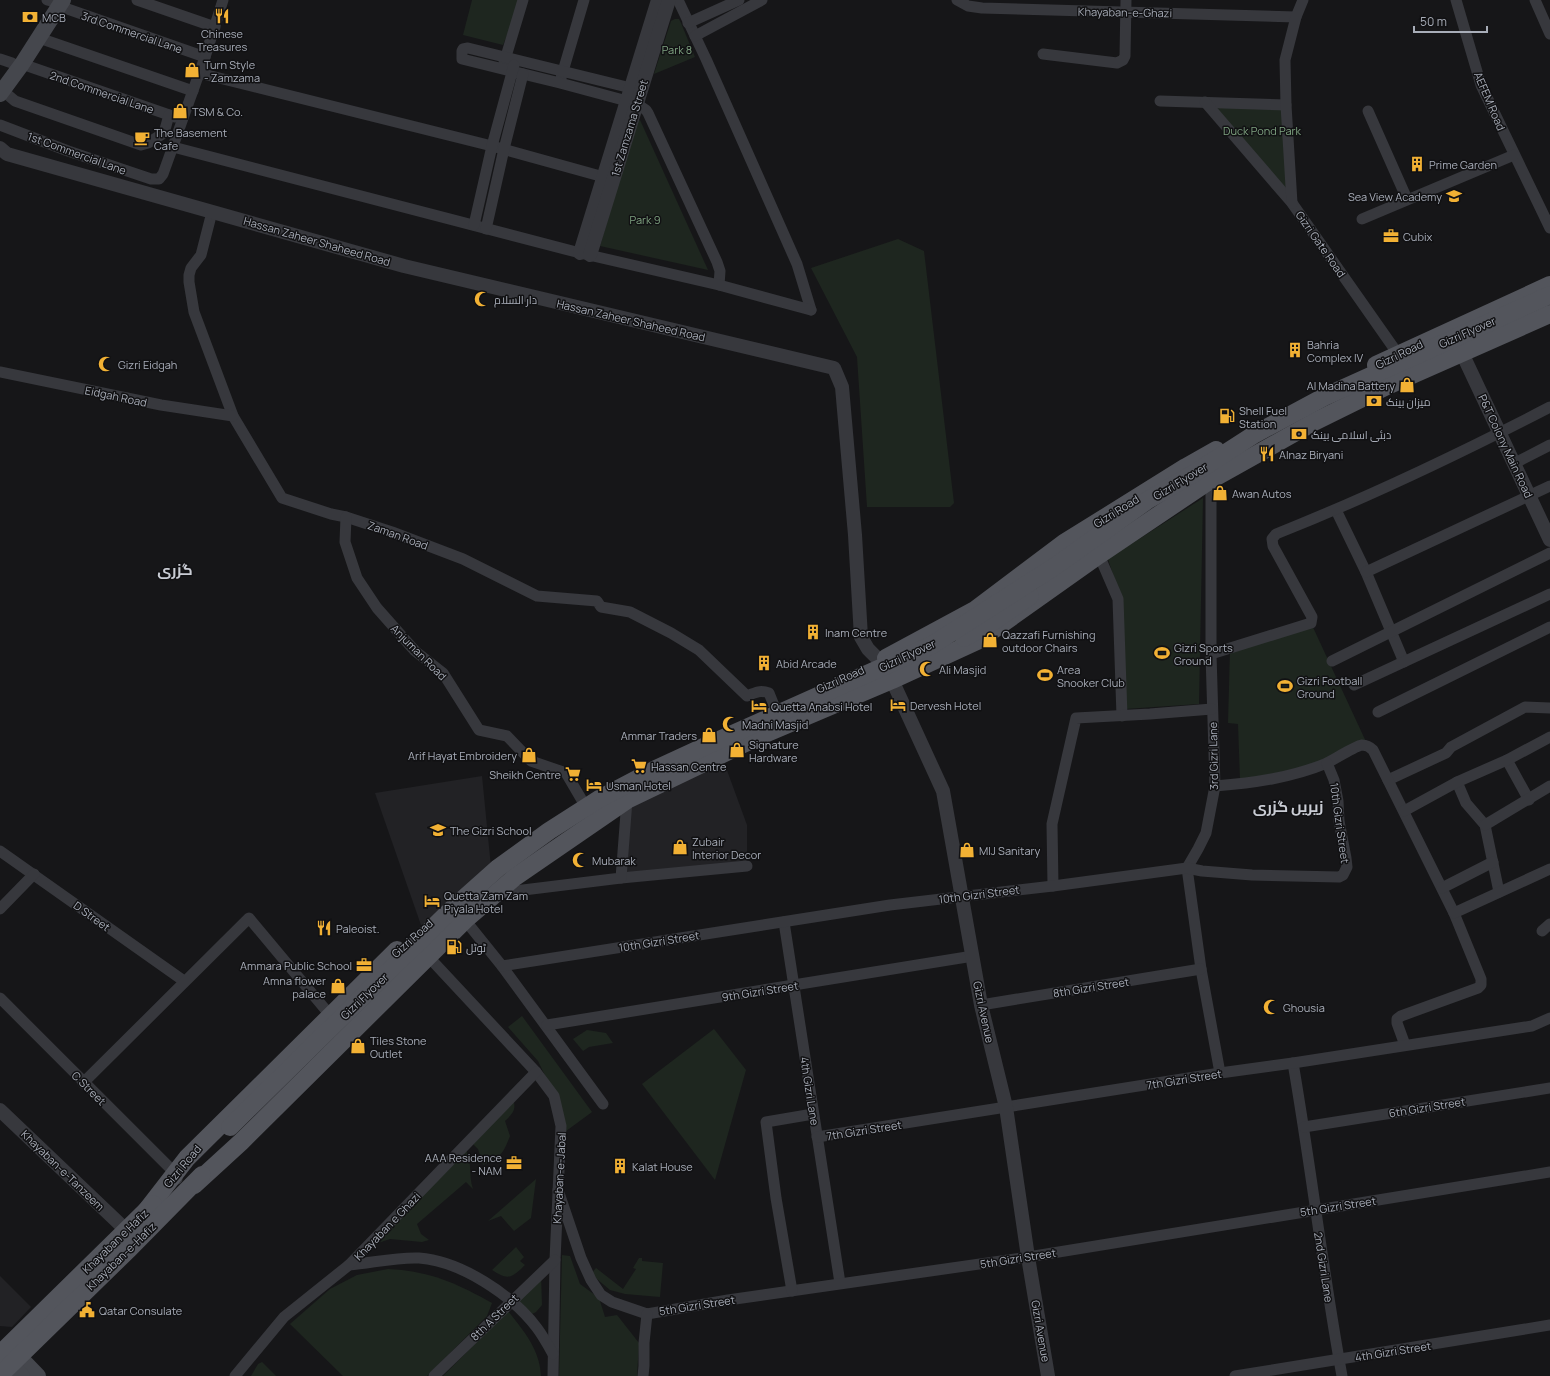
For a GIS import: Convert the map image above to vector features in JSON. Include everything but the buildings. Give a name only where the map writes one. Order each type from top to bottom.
[{"type":"main road","points":[[11,62],[38,38],[54,2]]},
{"type":"main road","points":[[1,88],[11,62],[54,2]]},
{"type":"main road","name":"Gizri Road","points":[[182,1179],[187,1158],[330,1015],[412,936],[501,858],[583,802],[775,708],[880,661],[975,610],[1064,543],[1205,456],[1300,403],[1398,354],[1550,285]]},
{"type":"main road","name":"Gizri Flyover","points":[[234,1130],[452,909],[498,868],[550,830],[599,799],[656,769],[932,645],[1054,567],[1148,500],[1194,474],[1255,434],[1324,398],[1550,295]]},
{"type":"main road","name":"Gizri Flyover","points":[[234,1130],[343,1029],[502,876],[549,841],[610,801],[675,767],[928,656],[994,621],[1105,542],[1209,473],[1275,433],[1398,374],[1550,308]]},
{"type":"main road","name":"Gizri Road","points":[[146,1212],[182,1179],[241,1142],[428,956],[465,920],[496,893],[515,877],[627,800],[760,736],[892,680],[979,640],[1099,555],[1212,479],[1314,422],[1408,377],[1550,314]]},
{"type":"main road","points":[[182,1179],[234,1130]]},
{"type":"main road","name":"Khayaban-e-Hafiz","points":[[8,1359],[182,1179]]},
{"type":"main road","name":"Khayaban e Hafiz","points":[[8,1359],[126,1230],[146,1212]]},
{"type":"main road","points":[[8,1359],[38,1376]]},
{"type":"street","points":[[136,0],[215,26]]},
{"type":"street","points":[[224,0],[173,147],[486,229],[719,285],[810,310],[797,264],[678,0]]},
{"type":"street","points":[[486,229],[504,149],[513,71],[510,58],[523,0]]},
{"type":"street","points":[[560,83],[584,0]]},
{"type":"street","name":"1st Zamzama Street","points":[[585,254],[632,98],[658,0]]},
{"type":"street","name":"1st Zamzama Street","points":[[632,98],[669,0]]},
{"type":"street","points":[[688,23],[739,0]]},
{"type":"street","points":[[695,36],[762,0]]},
{"type":"street","name":"Khayaban-e-Ghazi","points":[[957,0],[968,6],[982,8],[1296,17]]},
{"type":"street","points":[[1043,54],[1117,63],[1121,62],[1125,56],[1126,0]]},
{"type":"street","name":"Gizri Gate Road","points":[[1303,0],[1296,17],[1285,60],[1286,105],[1292,202],[1398,354],[1408,377]]},
{"type":"street","name":"AEFEM Road","points":[[1456,0],[1481,85],[1550,228]]},
{"type":"street","points":[[1535,0],[1550,34]]},
{"type":"street","name":"3rd Commercial Lane","points":[[54,2],[205,57]]},
{"type":"street","points":[[38,38],[192,91]]},
{"type":"street","points":[[632,98],[560,83],[462,59],[462,51],[468,48],[563,71],[632,98],[646,110],[717,262],[720,271],[719,285]]},
{"type":"street","name":"2nd Commercial Lane","points":[[11,62],[183,120]]},
{"type":"street","points":[[474,225],[492,146],[513,71]]},
{"type":"street","points":[[199,73],[504,149],[608,178]]},
{"type":"street","points":[[1,88],[15,101],[141,145],[148,143],[164,133],[169,115]]},
{"type":"street","points":[[1160,101],[1286,105]]},
{"type":"street","points":[[1205,102],[1292,202]]},
{"type":"street","points":[[1368,111],[1406,199]]},
{"type":"street","name":"1st Commercial Lane","points":[[0,125],[68,151],[155,180],[162,177],[173,147]]},
{"type":"street","name":"Hassan Zaheer Shaheed Road","points":[[0,148],[7,154],[404,266],[834,368],[842,387],[855,535],[861,637],[868,649],[880,661]]},
{"type":"street","points":[[1362,219],[1406,199],[1514,155]]},
{"type":"street","name":"Zaman Road","points":[[212,212],[201,255],[191,268],[189,282],[194,312],[233,416],[282,498],[335,516],[346,517],[392,532],[463,559],[537,596],[597,601],[601,607],[630,612],[671,633],[699,650],[747,696],[756,691],[762,690],[769,693],[775,708]]},
{"type":"street","name":"P&T Colony Main Road","points":[[1462,353],[1501,432],[1550,540]]},
{"type":"street","name":"Eidgah Road","points":[[0,372],[161,405],[233,416]]},
{"type":"street","points":[[1211,654],[1311,623],[1312,618],[1273,546],[1272,539],[1276,534],[1336,510],[1501,432],[1550,407]]},
{"type":"street","points":[[1515,463],[1550,445]]},
{"type":"street","name":"3rd Gizri Lane","points":[[1187,868],[1206,833],[1215,786],[1211,654],[1212,479],[1205,456]]},
{"type":"street","points":[[1366,572],[1550,486]]},
{"type":"street","points":[[1336,510],[1366,572],[1404,662]]},
{"type":"street","name":"Anjuman Road","points":[[346,517],[345,542],[357,578],[377,608],[415,651],[443,674],[479,730],[507,736],[531,761],[566,773],[583,802]]},
{"type":"street","points":[[1332,661],[1550,553]]},
{"type":"street","points":[[1099,555],[1118,599],[1122,716]]},
{"type":"street","points":[[1354,685],[1550,594]]},
{"type":"street","points":[[1378,712],[1550,627]]},
{"type":"street","name":"Gizri Avenue","points":[[880,661],[892,680],[943,791],[981,1005],[1006,1107],[1028,1257],[1048,1376]]},
{"type":"street","points":[[1388,780],[1446,753],[1451,747],[1525,707],[1550,708]]},
{"type":"street","points":[[1053,886],[1052,824],[1076,718],[1212,709]]},
{"type":"street","points":[[1404,811],[1457,782],[1507,760],[1550,737]]},
{"type":"street","points":[[1215,786],[1250,784],[1298,774],[1327,763],[1361,745],[1368,746],[1373,750],[1454,913],[1481,980],[1481,985],[1478,988],[1401,1016],[1397,1022],[1405,1045]]},
{"type":"street","points":[[1507,760],[1529,800]]},
{"type":"street","name":"10th Gizri Street","points":[[502,966],[890,905],[1053,886],[1187,868],[1202,871],[1252,875],[1339,877],[1343,874],[1346,868],[1346,858],[1339,821],[1338,801],[1334,780],[1327,763]]},
{"type":"street","points":[[1457,782],[1466,802],[1485,825],[1499,892]]},
{"type":"street","points":[[1485,825],[1529,800],[1537,793],[1550,786]]},
{"type":"street","points":[[621,878],[627,800]]},
{"type":"street","name":"D Street","points":[[0,851],[184,982]]},
{"type":"street","points":[[1442,888],[1493,862]]},
{"type":"street","points":[[496,893],[621,878],[747,866]]},
{"type":"street","points":[[1187,868],[1201,969],[1220,1073]]},
{"type":"street","points":[[1454,913],[1550,869]]},
{"type":"street","points":[[0,909],[34,874]]},
{"type":"street","points":[[83,1083],[249,918],[330,1015]]},
{"type":"street","points":[[465,920],[502,966],[603,1104]]},
{"type":"street","name":"4th Gizri Lane","points":[[784,922],[840,1283]]},
{"type":"street","name":"Khayaban-e-Jabal","points":[[412,936],[428,956],[536,1072],[554,1096],[561,1126],[555,1260],[553,1376]]},
{"type":"street","name":"9th Gizri Street","points":[[547,1026],[972,956]]},
{"type":"street","name":"8th Gizri Street","points":[[981,1005],[1201,969]]},
{"type":"street","name":"C Street","points":[[0,998],[83,1083],[182,1179]]},
{"type":"street","name":"7th Gizri Street","points":[[817,1138],[1220,1073],[1532,1026],[1550,1018]]},
{"type":"street","name":"2nd Gizri Lane","points":[[1293,1063],[1342,1376]]},
{"type":"street","name":"Khayaban e Ghazi","points":[[235,1376],[284,1317],[349,1265],[536,1072]]},
{"type":"street","name":"6th Gizri Street","points":[[1304,1127],[1550,1088]]},
{"type":"street","name":"Khayaban-e-Tanzeem","points":[[0,1110],[126,1230]]},
{"type":"street","points":[[792,1291],[776,1198],[766,1122],[813,1114]]},
{"type":"street","name":"5th Gizri Street","points":[[558,1190],[591,1280],[601,1295],[612,1302],[647,1314],[840,1283],[1028,1257],[1550,1172]]},
{"type":"street","points":[[349,1265],[405,1258],[420,1258],[436,1261],[467,1272],[487,1282],[511,1301],[537,1328],[553,1354]]},
{"type":"street","name":"8th A Street","points":[[434,1376],[555,1260]]},
{"type":"street","points":[[643,1376],[647,1314]]},
{"type":"street","name":"4th Gizri Street","points":[[1235,1376],[1550,1325]]},
{"type":"shaded area","points":[[721,754],[747,825],[747,866],[621,878],[627,800]]},
{"type":"shaded area","name":"The Gizri School","points":[[482,776],[491,867],[422,928],[375,793]]},
{"type":"shaded area","points":[[0,1276],[31,1307],[12,1327],[0,1326]]},
{"type":"green space","points":[[472,0],[522,0],[503,45],[463,35]]},
{"type":"green space","name":"Park 8","points":[[679,19],[695,57],[654,74],[671,21]]},
{"type":"green space","name":"Duck Pond Park","points":[[1205,102],[1286,105],[1292,203]]},
{"type":"green space","name":"Park 9","points":[[640,120],[708,270],[600,246],[636,122]]},
{"type":"green space","points":[[898,239],[924,251],[954,503],[950,507],[867,507],[857,357],[811,268]]},
{"type":"green space","name":"Gizri Sports Ground","points":[[1203,498],[1199,704],[1125,709],[1122,602],[1108,559]]},
{"type":"green space","name":"Gizri Football Ground","points":[[1311,623],[1368,746],[1327,763],[1240,780],[1238,724],[1228,723],[1230,649]]},
{"type":"green space","points":[[522,1016],[592,1112],[562,1134],[553,1092],[538,1061],[508,1027]]},
{"type":"green space","points":[[714,1029],[746,1070],[715,1180],[642,1084]]},
{"type":"green space","points":[[587,1030],[606,1033],[613,1043],[589,1047],[583,1051],[573,1039]]},
{"type":"green space","points":[[513,1099],[514,1109],[512,1114],[505,1121],[510,1136],[505,1147],[498,1157],[483,1165],[478,1149],[472,1143]]},
{"type":"green space","points":[[465,1148],[470,1163],[473,1189],[466,1182],[417,1224],[421,1234],[429,1240],[422,1242],[390,1239],[378,1243],[377,1241]]},
{"type":"green space","points":[[536,1179],[531,1218],[514,1231],[501,1216],[488,1221]]},
{"type":"green space","points":[[516,1247],[524,1257],[520,1261],[525,1265],[520,1270],[513,1275],[506,1277],[492,1270]]},
{"type":"green space","points":[[562,1255],[570,1256],[580,1284],[599,1298],[605,1317],[617,1315],[639,1343],[637,1376],[559,1376]]},
{"type":"green space","points":[[639,1258],[642,1258],[642,1261],[663,1263],[660,1297],[625,1294],[610,1290],[591,1274],[596,1268],[623,1289],[636,1269],[633,1268]]},
{"type":"green space","points":[[388,1269],[417,1272],[454,1284],[492,1303],[487,1316],[427,1376],[343,1376],[290,1324],[330,1289],[357,1275]]},
{"type":"green space","points":[[541,1274],[542,1305],[532,1314],[516,1307],[526,1286]]},
{"type":"green space","points":[[508,1311],[530,1341],[538,1358],[541,1376],[443,1376]]},
{"type":"green space","points":[[262,1362],[276,1376],[251,1376],[258,1364]]},
{"type":"place","name":"Chinese Treasures","points":[[222,16]]},
{"type":"place","name":"MCB","points":[[30,17]]},
{"type":"place","name":"Turn Style - Zamzama","points":[[192,70]]},
{"type":"place","name":"TSM & Co.","points":[[180,111]]},
{"type":"place","name":"The Basement Cafe","points":[[142,138]]},
{"type":"place","name":"Prime Garden","points":[[1417,164]]},
{"type":"place","name":"Sea View Academy","points":[[1454,196]]},
{"type":"place","name":"Cubix","points":[[1391,236]]},
{"type":"place","name":"دار السلام","points":[[482,299]]},
{"type":"place","name":"Bahria Complex IV","points":[[1295,350]]},
{"type":"place","name":"Gizri Eidgah","points":[[106,364]]},
{"type":"place","name":"Al Madina Battery","points":[[1407,385]]},
{"type":"place","name":"میزان بینک","points":[[1374,401]]},
{"type":"place","name":"Shell Fuel Station","points":[[1227,416]]},
{"type":"place","name":"دبئی اسلامی بینک","points":[[1299,434]]},
{"type":"place","name":"Alnaz Biryani","points":[[1267,454]]},
{"type":"place","name":"Awan Autos","points":[[1220,493]]},
{"type":"place","name":"Inam Centre","points":[[813,632]]},
{"type":"place","name":"Qazzafi Furnishing outdoor Chairs","points":[[990,640]]},
{"type":"place","name":"Gizri Sports Ground","points":[[1162,653]]},
{"type":"place","name":"Abid Arcade","points":[[764,663]]},
{"type":"place","name":"Ali Masjid","points":[[927,669]]},
{"type":"place","name":"Area Snooker Club","points":[[1045,675]]},
{"type":"place","name":"Gizri Football Ground","points":[[1285,686]]},
{"type":"place","name":"Dervesh Hotel","points":[[898,705]]},
{"type":"place","name":"Quetta Anabsi Hotel","points":[[759,706]]},
{"type":"place","name":"Madni Masjid","points":[[730,724]]},
{"type":"place","name":"Ammar Traders","points":[[709,735]]},
{"type":"place","name":"Signature Hardware","points":[[737,750]]},
{"type":"place","name":"Arif Hayat Embroidery","points":[[529,755]]},
{"type":"place","name":"Hassan Centre","points":[[639,766]]},
{"type":"place","name":"Sheikh Centre","points":[[573,774]]},
{"type":"place","name":"Usman Hotel","points":[[594,785]]},
{"type":"place","name":"The Gizri School","points":[[438,830]]},
{"type":"place","name":"Zubair Interior Decor","points":[[680,847]]},
{"type":"place","name":"MIJ Sanitary","points":[[967,850]]},
{"type":"place","name":"Mubarak","points":[[580,860]]},
{"type":"place","name":"Quetta Zam Zam Piyala Hotel","points":[[432,901]]},
{"type":"place","name":"Paleoist.","points":[[324,928]]},
{"type":"place","name":"ٹوٹل","points":[[454,947]]},
{"type":"place","name":"Ammara Public School","points":[[364,965]]},
{"type":"place","name":"Amna flower palace","points":[[338,986]]},
{"type":"place","name":"Ghousia","points":[[1271,1007]]},
{"type":"place","name":"Tiles Stone Outlet","points":[[358,1046]]},
{"type":"place","name":"AAA Residence - NAM","points":[[514,1163]]},
{"type":"place","name":"Kalat House","points":[[620,1166]]},
{"type":"place","name":"Qatar Consulate","points":[[87,1310]]},
{"type":"district","name":"گزری","points":[[175,569]]},
{"type":"district","name":"زیریں گزری","points":[[1288,806]]}]
